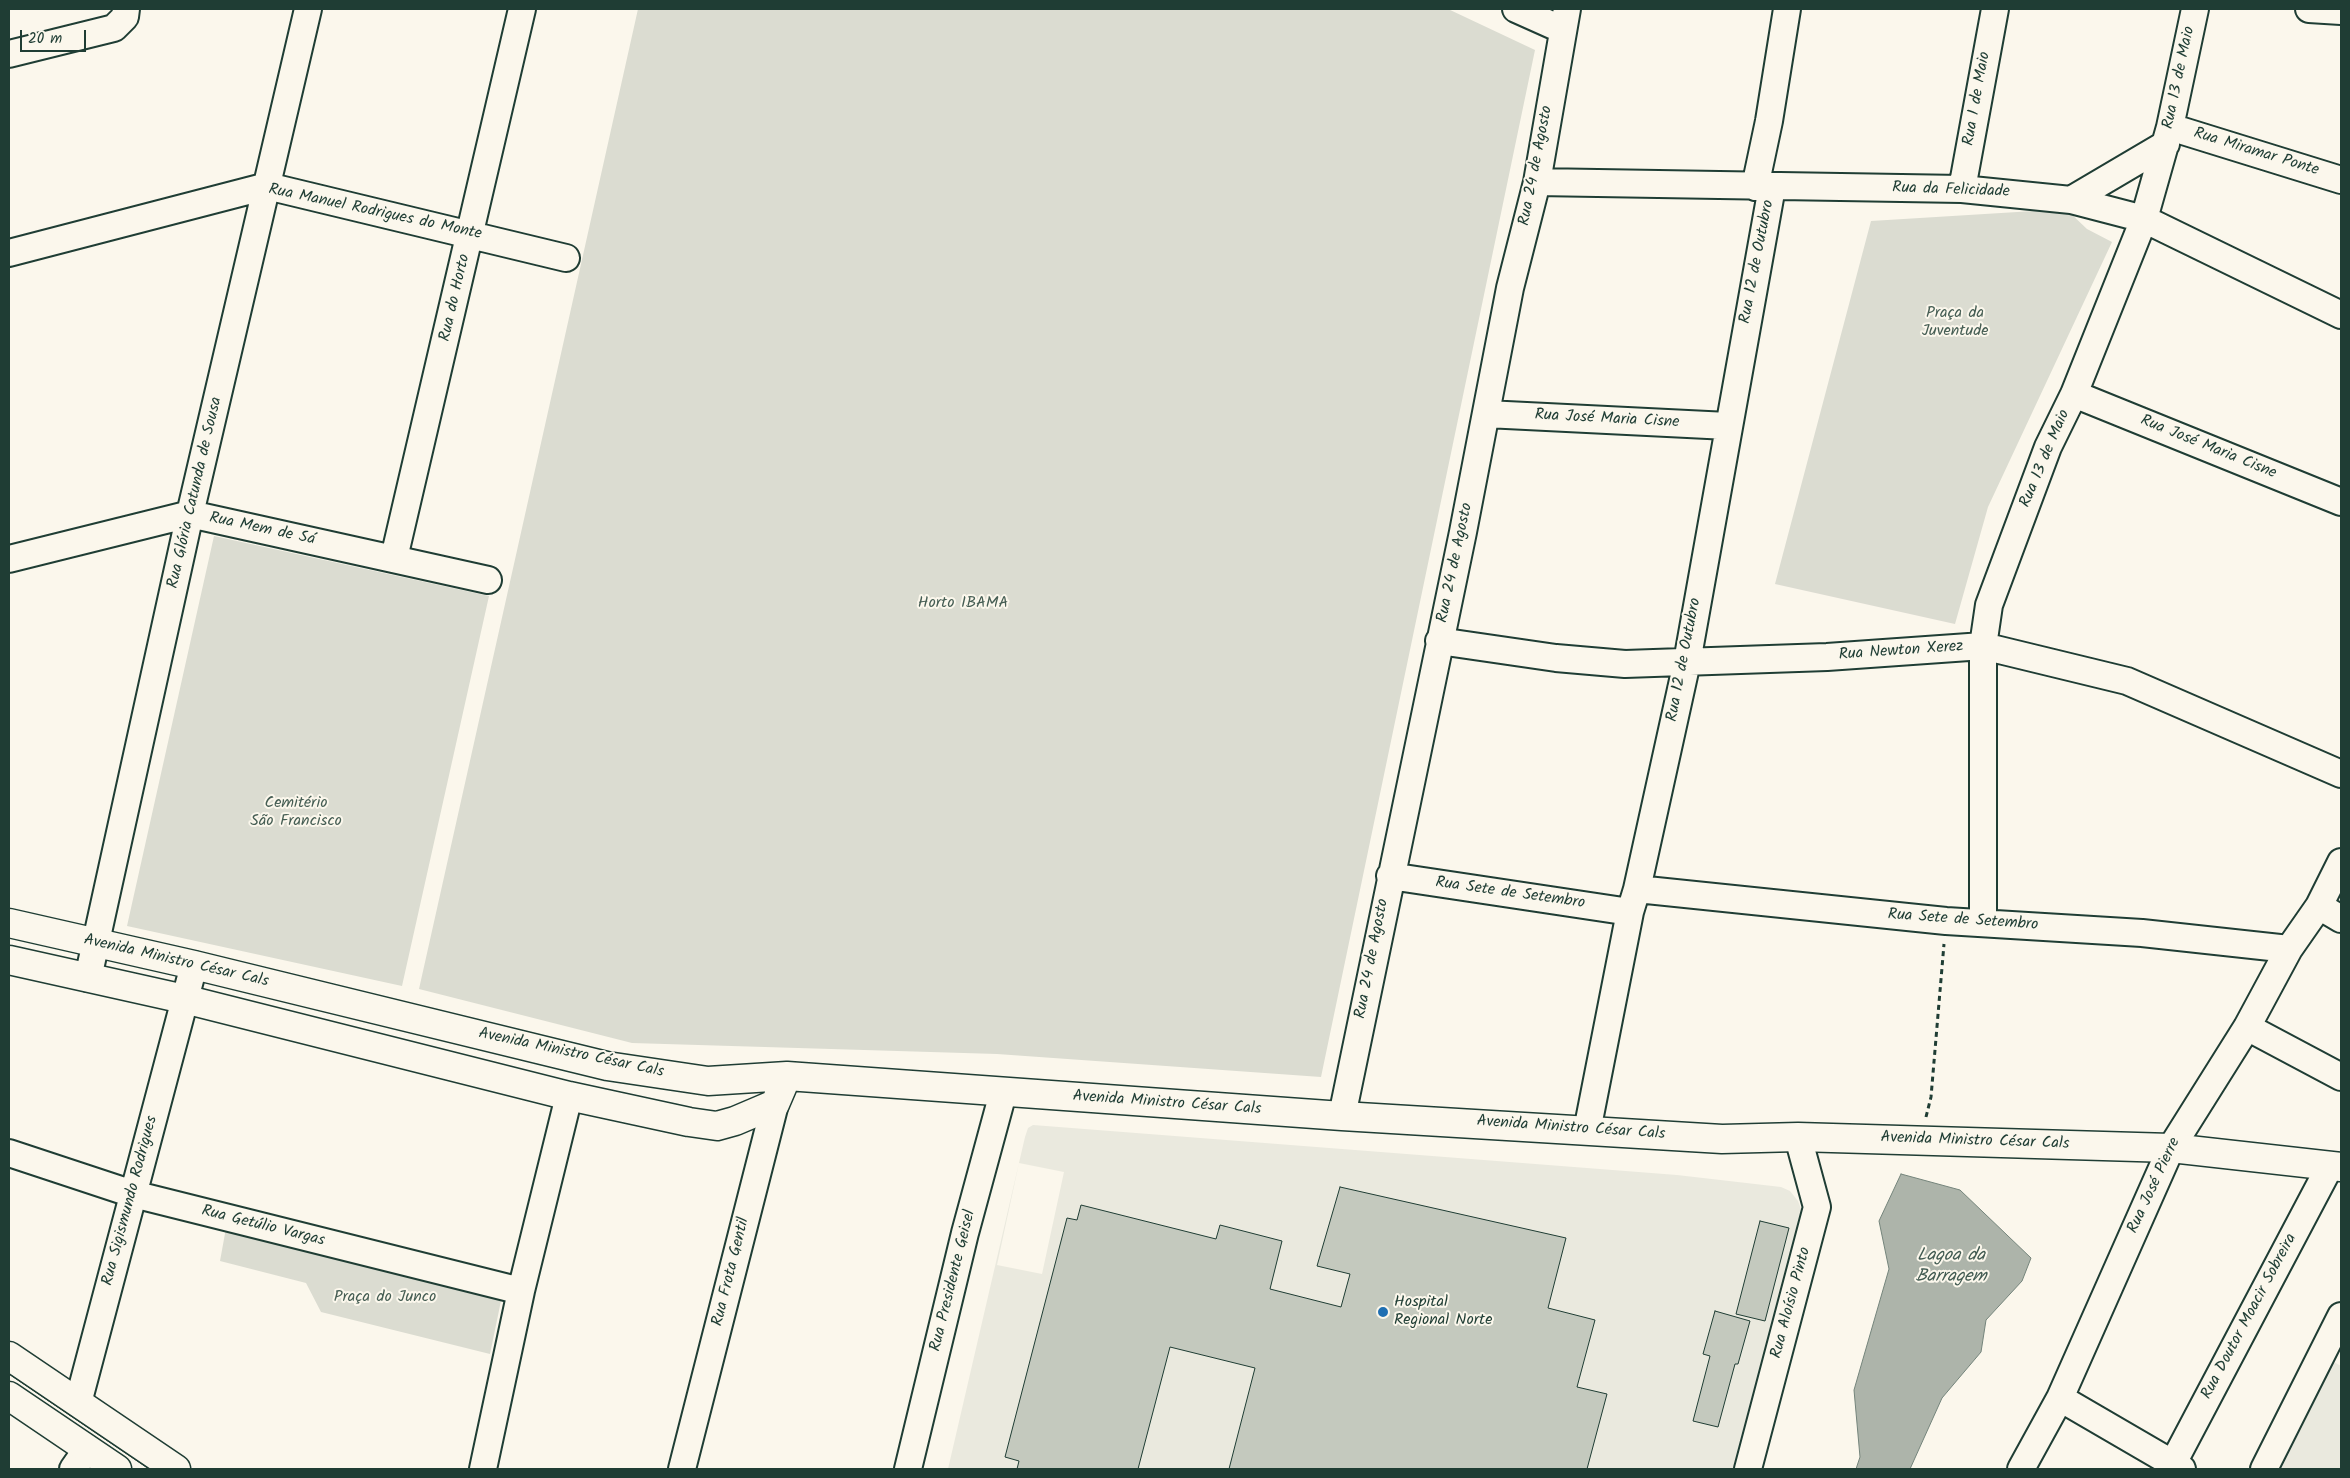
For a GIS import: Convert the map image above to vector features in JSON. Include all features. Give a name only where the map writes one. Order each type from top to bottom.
[{"type":"main road","name":"Avenida Ministro César Cals","points":[[9,923],[194,965],[607,1066],[708,1081],[787,1076],[1342,1116],[1722,1139],[1798,1137],[2170,1148],[2336,1166]]},
{"type":"main road","points":[[9,960],[184,999],[570,1096],[689,1122],[717,1126],[735,1121],[775,1104]]},
{"type":"main road","name":"Rua Frota Gentil","points":[[775,1104],[787,1076]]},
{"type":"main road","points":[[9,1356],[176,1469]]},
{"type":"main road","points":[[9,1396],[80,1459],[117,1469]]},
{"type":"street","points":[[9,54],[114,28],[125,16],[126,9]]},
{"type":"street","name":"Rua Glória Catunda de Sousa","points":[[88,978],[190,514],[308,9]]},
{"type":"street","name":"Rua do Horto","points":[[394,558],[522,9]]},
{"type":"street","points":[[1516,9],[1565,19]]},
{"type":"street","name":"Rua 12 de Outubro","points":[[1587,1131],[1634,900],[1686,662],[1728,426],[1763,187],[1769,121],[1787,9]]},
{"type":"street","name":"Rua 1 de Maio","points":[[1962,189],[1995,9]]},
{"type":"street","name":"Rua 13 de Maio","points":[[1983,923],[1984,646],[1989,605],[2048,447],[2074,394],[2144,219],[2168,135],[2195,9]]},
{"type":"street","points":[[2309,9],[2341,11]]},
{"type":"street","name":"Rua 24 de Agosto","points":[[1342,1116],[1486,414],[1510,288],[1537,182],[1565,19]]},
{"type":"street","points":[[2071,200],[2168,135]]},
{"type":"street","name":"Rua Miramar Ponte","points":[[2168,135],[2341,180]]},
{"type":"street","name":"Rua da Felicidade","points":[[1537,182],[1962,189],[2071,200],[2144,219],[2340,309]]},
{"type":"street","name":"Rua Manuel Rodrigues do Monte","points":[[9,253],[267,186],[566,258]]},
{"type":"street","name":"Rua José Maria Cisne","points":[[2074,394],[2341,502]]},
{"type":"street","name":"Rua José Maria Cisne","points":[[1486,414],[1728,426]]},
{"type":"street","name":"Rua Mem de Sá","points":[[9,559],[190,514],[488,580]]},
{"type":"street","name":"Rua Newton Xerez","points":[[1439,641],[1556,658],[1625,664],[1827,657],[1984,646],[2127,681],[2341,774]]},
{"type":"street","name":"Rua José Pierre","points":[[2020,1469],[2060,1398],[2170,1148],[2247,1027],[2289,949],[2319,906],[2341,862]]},
{"type":"street","name":"Rua Sete de Setembro","points":[[1390,876],[1634,900],[2142,933],[2289,949]]},
{"type":"street","points":[[2319,906],[2341,919]]},
{"type":"street","name":"Rua Sigismundo Rodrigues","points":[[78,1403],[194,965]]},
{"type":"street","points":[[2247,1027],[2341,1077]]},
{"type":"street","name":"Rua Presidente Geisel","points":[[908,1469],[965,1233],[1003,1092]]},
{"type":"street","points":[[483,1469],[521,1290],[570,1096]]},
{"type":"street","name":"Rua Frota Gentil","points":[[682,1469],[775,1104]]},
{"type":"street","name":"Rua Aloísio Pinto","points":[[1748,1469],[1817,1206],[1798,1137]]},
{"type":"street","name":"Rua Getúlio Vargas","points":[[9,1153],[133,1194],[521,1290]]},
{"type":"street","name":"Rua Doutor Moacir Sobreira","points":[[2175,1468],[2336,1166]]},
{"type":"street","points":[[2264,1469],[2341,1316]]},
{"type":"street","points":[[2060,1398],[2175,1468]]},
{"type":"path","points":[[1931,1097],[1946,921]]},
{"type":"shaded area","name":"Hospital Regional Norte","points":[[1033,1125],[1677,1175],[1781,1187],[1790,1191],[1798,1201],[1803,1214],[1739,1469],[948,1469],[1025,1137],[1028,1128]],"holes":[[[1019,1163],[1064,1172],[1042,1274],[997,1265]]]},
{"type":"shaded area","points":[[2334,1362],[2341,1366],[2341,1469],[2276,1469]]},
{"type":"green space","name":"Horto IBAMA","points":[[638,9],[1448,9],[1535,50],[1321,1077],[997,1054],[632,1043],[419,989]]},
{"type":"green space","name":"Praça da Juventude","points":[[2066,209],[2087,229],[2112,242],[1988,507],[1955,624],[1775,584],[1871,221]]},
{"type":"green space","name":"Cemitério São Francisco","points":[[214,536],[489,596],[402,986],[127,926]]},
{"type":"green space","name":"Praça do Junco","points":[[226,1228],[502,1296],[490,1354],[321,1312],[306,1283],[220,1261]]},
{"type":"water","name":"Lagoa da Barragem","points":[[1901,1174],[1960,1190],[2031,1258],[2022,1281],[1986,1320],[1981,1352],[1942,1398],[1910,1469],[1856,1469],[1860,1457],[1854,1390],[1889,1269],[1879,1221]]},
{"type":"building","points":[[1340,1187],[1566,1238],[1548,1308],[1595,1320],[1577,1387],[1607,1394],[1587,1469],[1229,1469],[1255,1368],[1170,1347],[1138,1469],[1017,1469],[1019,1461],[1005,1457],[1067,1218],[1077,1220],[1081,1205],[1216,1239],[1220,1225],[1282,1241],[1270,1289],[1341,1307],[1350,1274],[1317,1266]]},
{"type":"building","points":[[1760,1221],[1789,1228],[1765,1321],[1736,1314]]},
{"type":"building","points":[[1715,1311],[1750,1321],[1738,1364],[1735,1364],[1718,1427],[1693,1421],[1710,1356],[1703,1354]]},
{"type":"tram line","points":[[9,1374],[149,1469]]},
{"type":"place","name":"Hospital Regional Norte","points":[[1383,1312]]}]
